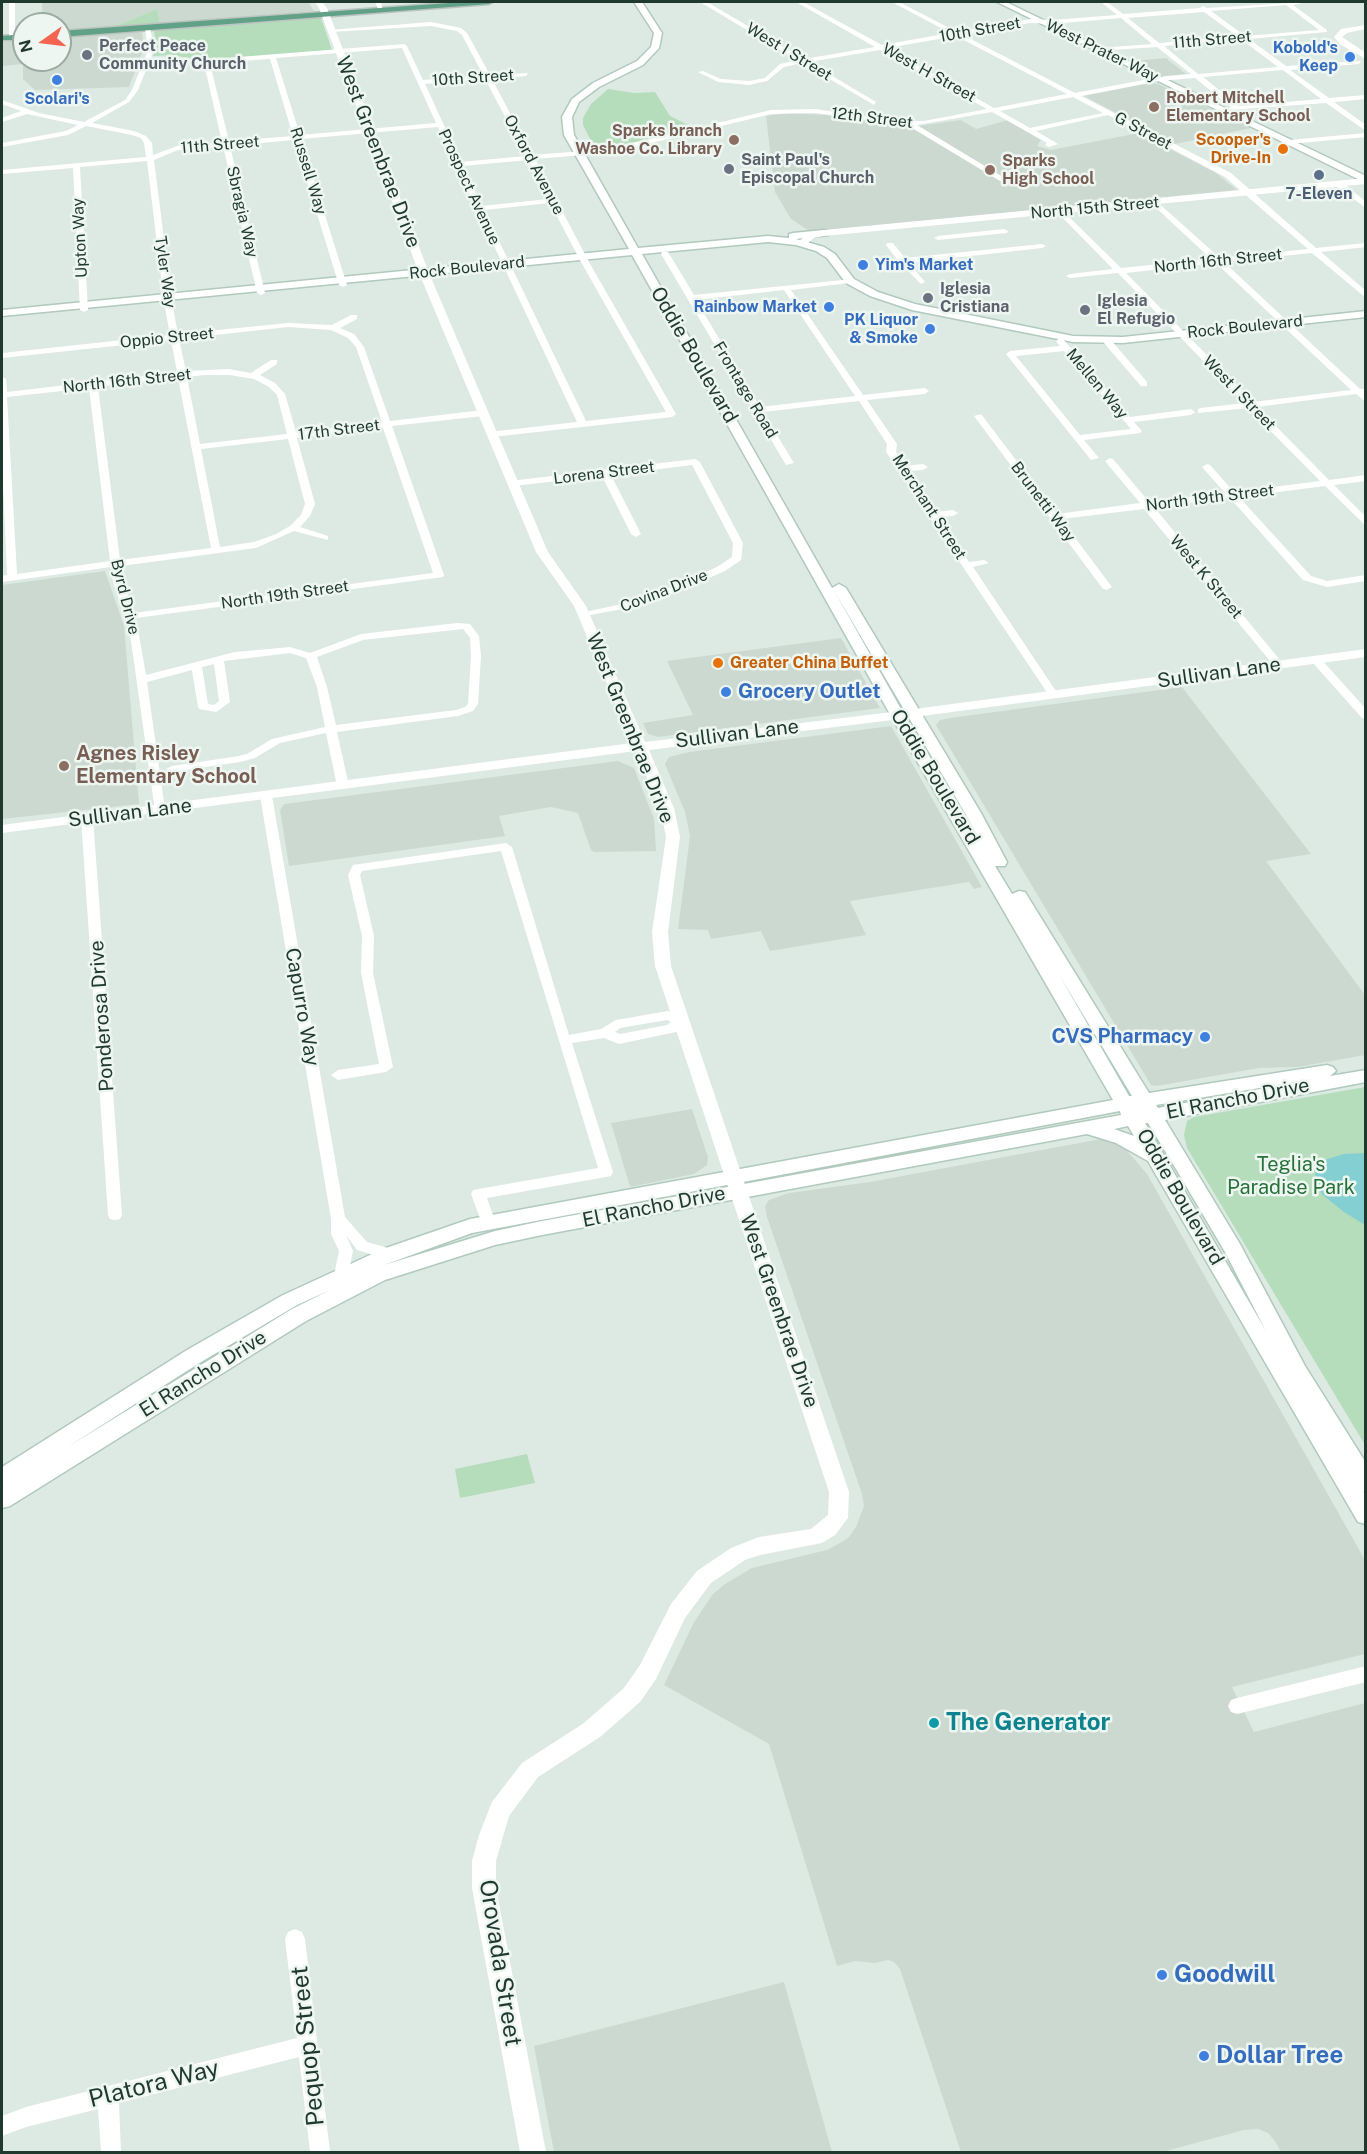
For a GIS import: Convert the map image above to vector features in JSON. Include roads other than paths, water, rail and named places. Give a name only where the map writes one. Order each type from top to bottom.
[{"type":"main road","points":[[72,33],[325,14],[380,6],[489,2]]},
{"type":"main road","name":"Oddie Boulevard","points":[[638,2],[657,29],[657,44],[650,55],[640,63],[596,85],[572,105],[567,117],[567,129],[584,153],[641,254],[841,592],[906,714],[1017,893],[1140,1109],[1157,1157],[1268,1352],[1365,1515]]},
{"type":"main road","points":[[647,2],[668,36]]},
{"type":"main road","name":"West Prater Way","points":[[1001,2],[1365,180]]},
{"type":"main road","points":[[2,38],[12,38]]},
{"type":"main road","name":"Oddie Boulevard","points":[[584,153],[576,123],[578,112],[585,102],[610,82],[650,63],[666,47]]},
{"type":"main road","points":[[759,239],[824,233]]},
{"type":"main road","name":"Rock Boulevard","points":[[2,316],[641,254],[759,239],[802,246],[831,256],[845,282],[855,293],[875,301],[1056,337],[1107,341],[1365,314]]},
{"type":"main road","name":"Rock Boulevard","points":[[641,254],[665,254],[758,245],[802,246]]},
{"type":"main road","name":"Oddie Boulevard","points":[[641,254],[678,324],[906,714],[1107,1071],[1183,1164],[1233,1249],[1298,1372],[1365,1483]]},
{"type":"main road","name":"El Rancho Drive","points":[[1140,1109],[1203,1106],[1365,1065]]},
{"type":"main road","points":[[1107,1071],[1106,1091],[1087,1120],[1157,1157]]},
{"type":"main road","name":"El Rancho Drive","points":[[2,1478],[238,1329],[341,1275],[390,1254],[488,1221],[736,1184],[1321,1077],[1365,1076]]},
{"type":"main road","points":[[1183,1164],[1176,1126],[1181,1119],[1203,1106]]},
{"type":"main road","name":"El Rancho Drive","points":[[2,1499],[299,1315],[378,1275],[495,1238],[736,1184]]},
{"type":"main road","points":[[378,1275],[384,1266],[416,1250],[424,1242]]},
{"type":"street","name":"West Greenbrae Drive","points":[[318,2],[325,14],[425,275],[542,552],[571,591],[584,615],[667,808],[671,823],[672,853],[660,932],[663,966],[840,1492],[838,1518]]},
{"type":"street","name":"West I Street","points":[[703,2],[874,103]]},
{"type":"street","name":"West H Street","points":[[799,2],[1054,144],[1049,145]]},
{"type":"street","name":"G Street","points":[[896,2],[1224,173],[1365,296]]},
{"type":"street","points":[[1104,2],[1237,108]]},
{"type":"street","points":[[1194,2],[1365,129]]},
{"type":"street","name":"11th Street","points":[[1099,50],[1325,31],[1286,2]]},
{"type":"street","name":"10th Street","points":[[701,72],[720,81],[749,83],[766,79],[782,65],[1030,21],[1304,2]]},
{"type":"street","points":[[2,23],[12,22]]},
{"type":"street","name":"Oxford Avenue","points":[[330,30],[414,24],[447,26],[459,29],[465,34],[584,259],[672,414],[583,424]]},
{"type":"street","points":[[2,146],[60,135],[124,103],[133,93],[152,48],[148,28]]},
{"type":"street","points":[[1362,59],[1343,39],[1344,34],[1365,28]]},
{"type":"street","name":"Prospect Avenue","points":[[339,51],[404,45],[478,208],[583,424]]},
{"type":"street","points":[[272,56],[339,51]]},
{"type":"street","name":"Sbragia Way","points":[[261,291],[208,68],[212,63],[272,56]]},
{"type":"street","name":"Russell Way","points":[[272,56],[343,283]]},
{"type":"street","name":"12th Street","points":[[458,164],[584,153],[643,143],[745,117],[781,111],[827,112],[910,124],[938,122],[1159,79],[1362,59]]},
{"type":"street","name":"10th Street","points":[[421,82],[526,74]]},
{"type":"street","points":[[1221,109],[1365,97]]},
{"type":"street","name":"Tyler Way","points":[[2,102],[26,112],[137,132],[147,140],[174,337],[216,551]]},
{"type":"street","points":[[2,120],[26,112]]},
{"type":"street","points":[[1030,130],[1110,113]]},
{"type":"street","points":[[910,124],[1000,179]]},
{"type":"street","name":"11th Street","points":[[2,172],[150,159],[177,148],[441,125]]},
{"type":"street","points":[[1289,142],[1365,135]]},
{"type":"street","name":"Upton Way","points":[[76,165],[83,308]]},
{"type":"street","name":"North 15th Street","points":[[802,246],[824,233],[935,224],[1365,180]]},
{"type":"street","points":[[1340,184],[1365,206]]},
{"type":"street","points":[[478,208],[553,201]]},
{"type":"street","points":[[1155,202],[1284,323],[1362,392],[1365,399]]},
{"type":"street","name":"West I Street","points":[[1061,211],[1365,523]]},
{"type":"street","points":[[995,218],[1012,240]]},
{"type":"street","points":[[935,224],[941,252],[945,257]]},
{"type":"street","points":[[938,238],[1012,240],[1042,246]]},
{"type":"street","points":[[903,261],[945,257],[1012,240]]},
{"type":"street","points":[[890,245],[921,282]]},
{"type":"street","name":"North 16th Street","points":[[1070,276],[1365,245]]},
{"type":"street","name":"Frontage Road","points":[[665,254],[789,463]]},
{"type":"street","points":[[691,298],[845,282]]},
{"type":"street","name":"Merchant Street","points":[[788,289],[892,444],[891,452],[1053,694]]},
{"type":"street","points":[[333,328],[354,317]]},
{"type":"street","name":"Oppio Street","points":[[2,356],[282,325],[333,328]]},
{"type":"street","points":[[333,328],[351,336],[360,346],[387,424]]},
{"type":"street","name":"Mellen Way","points":[[1056,337],[1137,431],[1079,438]]},
{"type":"street","points":[[1107,341],[1144,384]]},
{"type":"street","points":[[1066,348],[1010,354],[1095,458]]},
{"type":"street","points":[[253,376],[274,362]]},
{"type":"street","name":"North 16th Street","points":[[2,395],[182,374],[217,372],[253,376]]},
{"type":"street","points":[[2,379],[7,578],[256,545],[293,528],[305,516],[310,504],[278,389],[265,380],[253,376]]},
{"type":"street","name":"Byrd Drive","points":[[93,384],[115,564],[118,582],[131,616],[159,809]]},
{"type":"street","points":[[758,410],[925,391]]},
{"type":"street","points":[[1201,411],[1362,392]]},
{"type":"street","points":[[1128,420],[1191,412]]},
{"type":"street","name":"17th Street","points":[[196,447],[483,413]]},
{"type":"street","name":"Brunetti Way","points":[[978,416],[1107,587]]},
{"type":"street","name":"North 19th Street","points":[[131,616],[439,575],[387,424]]},
{"type":"street","points":[[492,434],[583,424]]},
{"type":"street","name":"West K Street","points":[[1110,461],[1279,665]]},
{"type":"street","name":"Lorena Street","points":[[513,483],[695,462],[738,543],[737,553]]},
{"type":"street","points":[[903,469],[923,467]]},
{"type":"street","points":[[1207,467],[1306,578],[1327,584],[1365,578]]},
{"type":"street","points":[[605,472],[636,534]]},
{"type":"street","name":"North 19th Street","points":[[1054,517],[1365,478]]},
{"type":"street","points":[[934,515],[953,513]]},
{"type":"street","points":[[293,528],[325,538]]},
{"type":"street","name":"Covina Drive","points":[[584,615],[644,602],[721,569],[737,558],[737,553]]},
{"type":"street","points":[[967,565],[984,563]]},
{"type":"street","points":[[141,680],[218,658],[280,650],[290,650],[311,656],[361,637],[466,626],[475,638],[473,704],[469,709],[458,713],[332,729],[276,741],[251,756],[240,759],[172,769]]},
{"type":"street","name":"Sullivan Lane","points":[[2,829],[906,714],[1365,652]]},
{"type":"street","points":[[311,656],[322,687],[343,786]]},
{"type":"street","points":[[196,664],[203,707],[216,709],[225,702],[218,658]]},
{"type":"street","points":[[1316,660],[1365,716]]},
{"type":"street","name":"Capurro Way","points":[[266,796],[338,1219],[338,1234],[346,1251],[341,1275]]},
{"type":"street","name":"Ponderosa Drive","points":[[87,818],[110,1113],[115,1215]]},
{"type":"street","points":[[338,1075],[386,1066],[367,973],[369,936],[354,875],[357,868],[506,847],[606,1172],[478,1194],[488,1221]]},
{"type":"street","points":[[564,1040],[605,1034],[619,1039],[671,1029],[681,1021]]},
{"type":"street","points":[[338,1219],[362,1246],[390,1254]]},
{"type":"street","name":"Orovada Street","points":[[532,2152],[484,1888],[486,1852],[500,1810],[530,1770],[592,1730],[632,1695],[648,1672],[678,1611],[704,1577],[720,1564],[759,1546],[815,1537],[828,1529],[838,1518]]},
{"type":"street","points":[[1238,1706],[1365,1674]]},
{"type":"street","name":"Pequop Street","points":[[296,1939],[320,2152]]},
{"type":"street","name":"Platora Way","points":[[2,2126],[26,2117],[108,2095],[307,2045]]},
{"type":"street","points":[[108,2095],[111,2152]]},
{"type":"water","points":[[1366,1153],[1365,1225],[1323,1195],[1317,1186],[1315,1173],[1321,1161],[1344,1154]]},
{"type":"place","name":"Perfect Peace Community Church","points":[[87,55]]},
{"type":"place","name":"Kobold's Keep","points":[[1350,57]]},
{"type":"place","name":"Scolari's","points":[[57,80]]},
{"type":"place","name":"Robert Mitchell Elementary School","points":[[1154,107]]},
{"type":"place","name":"Sparks branch Washoe Co. Library","points":[[734,140]]},
{"type":"place","name":"Scooper's Drive-In","points":[[1283,149]]},
{"type":"place","name":"Saint Paul's Episcopal Church","points":[[729,169]]},
{"type":"place","name":"Sparks High School","points":[[990,170]]},
{"type":"place","name":"7-Eleven","points":[[1319,175]]},
{"type":"place","name":"Yim's Market","points":[[863,265]]},
{"type":"place","name":"Iglesia Cristiana","points":[[928,298]]},
{"type":"place","name":"Rainbow Market","points":[[829,307]]},
{"type":"place","name":"Iglesia El Refugio","points":[[1085,310]]},
{"type":"place","name":"PK Liquor & Smoke","points":[[930,329]]},
{"type":"place","name":"Greater China Buffet","points":[[718,663]]},
{"type":"place","name":"Grocery Outlet","points":[[726,692]]},
{"type":"place","name":"Agnes Risley Elementary School","points":[[64,766]]},
{"type":"place","name":"CVS Pharmacy","points":[[1205,1037]]},
{"type":"place","name":"The Generator","points":[[934,1723]]},
{"type":"place","name":"Goodwill","points":[[1162,1975]]},
{"type":"place","name":"Dollar Tree","points":[[1204,2056]]},
{"type":"park label","name":"Teglia's Paradise Park","points":[[1291,1176]]}]
